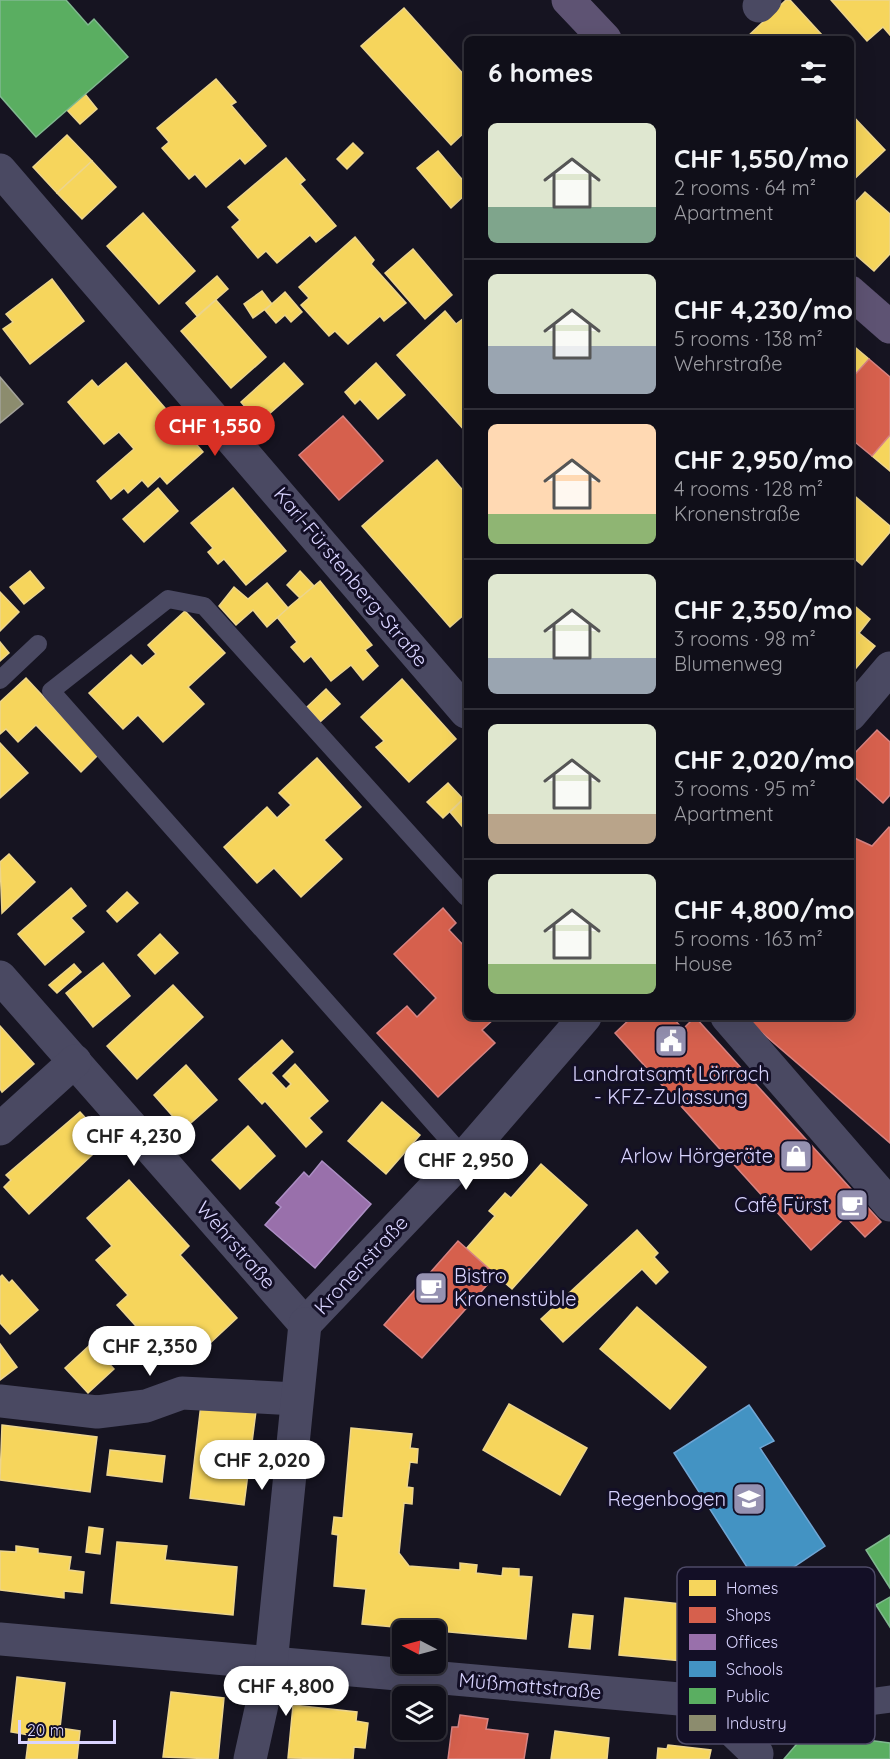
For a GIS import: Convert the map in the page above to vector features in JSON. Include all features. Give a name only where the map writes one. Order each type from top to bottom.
[{"type":"main road","points":[[568,0],[602,36]]},
{"type":"main road","points":[[854,296],[890,327]]},
{"type":"street","name":"Karl-Fürstenberg-Straße","points":[[0,170],[464,710]]},
{"type":"street","points":[[854,710],[890,668]]},
{"type":"street","name":"Wehrstraße","points":[[0,977],[305,1324]]},
{"type":"street","name":"Kronenstraße","points":[[305,1324],[464,1157],[579,1020]]},
{"type":"street","points":[[730,1020],[890,1205]]},
{"type":"street","points":[[0,1129],[75,1061]]},
{"type":"street","points":[[250,1759],[271,1664],[305,1324]]},
{"type":"street","points":[[0,1401],[97,1412],[146,1406],[182,1393],[296,1399]]},
{"type":"street","name":"Müßmattstraße","points":[[0,1639],[677,1699]]},
{"type":"street","points":[[875,1701],[890,1699]]},
{"type":"street","points":[[747,1744],[757,1754],[756,1759]]},
{"type":"lane","points":[[464,895],[204,606],[168,599],[51,690],[464,1157]]},
{"type":"lane","points":[[0,680],[38,644]]},
{"type":"building: Homes","points":[[786,0],[790,0],[822,35],[821,36],[748,36]]},
{"type":"building: Homes","points":[[831,0],[890,0],[890,35],[883,27],[867,41]]},
{"type":"building: Homes","points":[[404,8],[464,75],[464,133],[451,145],[361,46]]},
{"type":"building: Homes","points":[[216,79],[236,102],[231,105],[266,146],[245,164],[240,158],[206,187],[195,174],[189,179],[162,148],[169,142],[157,128]]},
{"type":"building: Homes","points":[[85,94],[97,109],[80,124],[67,110]]},
{"type":"building: Homes","points":[[854,117],[885,150],[854,179]]},
{"type":"building: Homes","points":[[67,135],[92,161],[57,193],[33,167]]},
{"type":"building: Homes","points":[[353,143],[363,153],[347,169],[337,159]]},
{"type":"building: Homes","points":[[438,151],[464,182],[464,196],[451,208],[417,168]]},
{"type":"building: Homes","points":[[286,158],[305,180],[300,184],[336,226],[316,242],[310,235],[277,263],[266,251],[258,258],[232,227],[240,220],[228,207]]},
{"type":"building: Homes","points":[[92,161],[116,187],[82,219],[57,193]]},
{"type":"building: Homes","points":[[865,192],[890,214],[890,254],[874,271],[854,254],[854,204]]},
{"type":"building: Homes","points":[[143,213],[195,271],[159,304],[107,246]]},
{"type":"building: Homes","points":[[355,237],[374,260],[371,264],[406,303],[384,321],[380,316],[348,344],[335,331],[329,336],[301,305],[309,298],[299,287]]},
{"type":"building: Homes","points":[[413,249],[452,295],[425,319],[385,273]]},
{"type":"building: Homes","points":[[217,276],[228,289],[197,316],[186,303]]},
{"type":"building: Homes","points":[[52,279],[84,321],[30,364],[3,329],[13,322],[6,314]]},
{"type":"building: Homes","points":[[262,291],[272,304],[253,318],[244,304]]},
{"type":"building: Homes","points":[[285,292],[302,312],[291,322],[285,315],[276,323],[265,310]]},
{"type":"building: Homes","points":[[216,300],[266,357],[231,388],[181,331]]},
{"type":"building: Homes","points":[[445,311],[456,324],[464,318],[464,430],[397,355]]},
{"type":"building: Homes","points":[[854,346],[869,359],[854,376]]},
{"type":"building: Homes","points":[[126,363],[203,452],[167,484],[160,476],[148,487],[142,480],[128,493],[124,488],[111,499],[97,481],[134,449],[119,432],[104,444],[68,402],[92,380],[98,387]]},
{"type":"building: Homes","points":[[284,363],[303,384],[259,423],[241,402]]},
{"type":"building: Homes","points":[[376,363],[405,395],[378,419],[360,399],[355,404],[345,392]]},
{"type":"building: Homes","points":[[890,435],[890,471],[872,456]]},
{"type":"building: Homes","points":[[437,460],[464,492],[464,615],[450,627],[362,526]]},
{"type":"building: Homes","points":[[158,488],[178,511],[144,542],[123,519]]},
{"type":"building: Homes","points":[[233,488],[286,551],[246,585],[224,559],[218,564],[208,552],[213,548],[191,523]]},
{"type":"building: Homes","points":[[854,495],[890,526],[890,532],[862,565],[854,558]]},
{"type":"building: Homes","points":[[30,571],[44,588],[24,604],[10,587]]},
{"type":"building: Homes","points":[[300,571],[314,586],[300,598],[287,585]]},
{"type":"building: Homes","points":[[320,581],[372,645],[365,650],[378,666],[363,680],[351,665],[331,681],[311,656],[304,662],[291,647],[297,642],[277,617]]},
{"type":"building: Homes","points":[[267,583],[288,608],[267,627],[253,610],[236,625],[219,606],[234,587],[248,599]]},
{"type":"building: Homes","points":[[0,592],[19,612],[0,631]]},
{"type":"building: Homes","points":[[854,605],[870,619],[859,633],[875,646],[854,670]]},
{"type":"building: Homes","points":[[185,611],[225,653],[188,687],[204,704],[163,742],[138,715],[123,729],[89,693],[131,655],[142,666],[156,654],[148,645]]},
{"type":"building: Homes","points":[[0,642],[9,653],[0,661]]},
{"type":"building: Homes","points":[[26,678],[98,755],[81,772],[36,725],[18,742],[6,729],[0,734],[0,702]]},
{"type":"building: Homes","points":[[402,679],[456,739],[409,782],[376,747],[384,741],[361,717]]},
{"type":"building: Homes","points":[[326,689],[340,704],[320,722],[307,707]]},
{"type":"building: Homes","points":[[0,743],[28,773],[0,798]]},
{"type":"building: Homes","points":[[317,758],[361,807],[324,840],[342,859],[301,897],[274,868],[257,883],[224,847],[267,807],[277,818],[291,805],[279,793]]},
{"type":"building: Homes","points":[[448,783],[463,799],[443,818],[427,802]]},
{"type":"building: Homes","points":[[464,799],[464,829],[450,812]]},
{"type":"building: Homes","points":[[9,854],[35,882],[2,913],[0,862]]},
{"type":"building: Homes","points":[[71,888],[86,906],[71,918],[84,932],[45,965],[18,934]]},
{"type":"building: Homes","points":[[127,892],[138,903],[117,922],[107,911]]},
{"type":"building: Homes","points":[[160,934],[178,953],[155,974],[138,955]]},
{"type":"building: Homes","points":[[103,963],[130,996],[93,1027],[66,993]]},
{"type":"building: Homes","points":[[74,964],[81,972],[57,993],[49,985]]},
{"type":"building: Homes","points":[[173,985],[203,1017],[137,1079],[107,1046]]},
{"type":"building: Homes","points":[[0,1026],[34,1064],[2,1092],[0,1089]]},
{"type":"building: Homes","points":[[282,1040],[293,1052],[271,1073],[286,1089],[291,1084],[283,1076],[295,1064],[328,1101],[309,1118],[322,1132],[306,1147],[265,1101],[262,1104],[239,1079]]},
{"type":"building: Homes","points":[[186,1065],[217,1100],[184,1129],[154,1095]]},
{"type":"building: Homes","points":[[382,1102],[420,1135],[386,1174],[348,1141]]},
{"type":"building: Homes","points":[[80,1112],[107,1141],[29,1214],[4,1187],[11,1180],[6,1175]]},
{"type":"building: Homes","points":[[248,1126],[275,1156],[240,1189],[212,1160]]},
{"type":"building: Homes","points":[[541,1164],[587,1205],[512,1289],[466,1249],[495,1216],[489,1211],[505,1193],[511,1198]]},
{"type":"building: Homes","points":[[129,1180],[189,1246],[180,1255],[237,1318],[192,1360],[166,1331],[152,1344],[117,1305],[128,1295],[96,1260],[112,1246],[87,1218]]},
{"type":"building: Homes","points":[[637,1230],[658,1253],[654,1257],[668,1272],[656,1284],[642,1269],[563,1342],[541,1319]]},
{"type":"building: Homes","points":[[2,1275],[9,1283],[12,1280],[38,1310],[10,1334],[0,1323],[0,1277]]},
{"type":"building: Homes","points":[[637,1307],[706,1367],[670,1409],[600,1349]]},
{"type":"building: Homes","points":[[0,1344],[17,1367],[0,1380]]},
{"type":"building: Homes","points":[[91,1344],[114,1369],[88,1393],[65,1368]]},
{"type":"building: Homes","points":[[201,1404],[256,1411],[244,1505],[190,1498]]},
{"type":"building: Homes","points":[[509,1404],[587,1448],[560,1495],[483,1450]]},
{"type":"building: Homes","points":[[2,1425],[97,1437],[90,1492],[0,1480]]},
{"type":"building: Homes","points":[[351,1428],[412,1434],[410,1448],[418,1449],[417,1463],[410,1462],[407,1487],[413,1488],[412,1504],[404,1503],[399,1553],[409,1566],[460,1570],[460,1563],[477,1565],[476,1573],[502,1576],[503,1568],[519,1569],[519,1576],[532,1577],[526,1639],[446,1632],[446,1620],[392,1620],[392,1627],[362,1624],[366,1589],[334,1586],[338,1535],[332,1534],[334,1517],[343,1518]]},
{"type":"building: Homes","points":[[110,1450],[165,1456],[162,1482],[107,1475]]},
{"type":"building: Homes","points":[[89,1527],[103,1529],[100,1554],[86,1552]]},
{"type":"building: Homes","points":[[117,1542],[167,1546],[165,1560],[237,1567],[233,1615],[111,1603]]},
{"type":"building: Homes","points":[[16,1546],[38,1549],[38,1553],[71,1557],[69,1570],[84,1572],[82,1593],[64,1591],[64,1598],[0,1590],[0,1551],[16,1552]]},
{"type":"building: Homes","points":[[625,1598],[677,1604],[677,1660],[619,1655]]},
{"type":"building: Homes","points":[[573,1614],[593,1616],[590,1649],[569,1647]]},
{"type":"building: Homes","points":[[17,1677],[65,1683],[60,1728],[80,1731],[77,1759],[26,1759],[29,1735],[11,1732]]},
{"type":"building: Homes","points":[[171,1692],[224,1698],[218,1759],[163,1757]]},
{"type":"building: Homes","points":[[293,1705],[357,1712],[356,1721],[368,1723],[365,1748],[354,1747],[353,1759],[288,1758]]},
{"type":"building: Homes","points":[[555,1731],[609,1738],[607,1759],[551,1759]]},
{"type":"building: Homes","points":[[668,1745],[711,1750],[709,1759],[657,1759],[658,1748],[667,1749]]},
{"type":"building: Shops","points":[[869,359],[890,377],[890,435],[872,456],[854,441],[854,376]]},
{"type":"building: Shops","points":[[343,416],[383,461],[339,500],[299,455]]},
{"type":"building: Shops","points":[[877,730],[890,742],[890,795],[883,803],[854,777],[854,754]]},
{"type":"building: Shops","points":[[889,827],[890,1143],[747,1020],[854,1020],[854,838],[872,846]]},
{"type":"building: Shops","points":[[443,908],[456,923],[449,930],[464,946],[464,1020],[493,1020],[482,1030],[495,1043],[438,1097],[377,1033],[407,1006],[417,1017],[436,998],[394,954]]},
{"type":"building: Shops","points":[[629,1020],[675,1020],[683,1029],[692,1020],[698,1020],[881,1222],[865,1237],[846,1217],[811,1250],[615,1033]]},
{"type":"building: Shops","points":[[458,1241],[496,1275],[422,1358],[384,1325]]},
{"type":"building: Shops","points":[[460,1715],[488,1719],[486,1729],[528,1734],[524,1759],[448,1759],[452,1727],[458,1727]]},
{"type":"building: Offices","points":[[322,1161],[371,1204],[315,1268],[265,1225],[281,1207],[276,1203],[304,1172],[309,1177]]},
{"type":"building: Schools","name":"Regenbogen","points":[[749,1405],[774,1441],[760,1448],[825,1546],[794,1567],[747,1567],[674,1453]]},
{"type":"building: Public","points":[[0,0],[66,0],[88,25],[94,19],[128,57],[36,137],[0,96]]},
{"type":"building: Public","points":[[890,1535],[890,1588],[866,1550]]},
{"type":"building: Public","points":[[890,1597],[890,1627],[876,1605]]},
{"type":"building: Public","points":[[875,1741],[890,1743],[890,1759],[784,1759],[797,1744],[875,1744]]},
{"type":"building: Industry","points":[[0,377],[23,404],[0,423]]},
{"type":"place","name":"Landratsamt Lörrach - KFZ-Zulassung","points":[[671,1041]]},
{"type":"place","name":"Arlow Hörgeräte","points":[[796,1156]]},
{"type":"place","name":"Café Fürst","points":[[852,1205]]},
{"type":"place","name":"Bistro Kronenstüble","points":[[431,1288]]},
{"type":"place","name":"Regenbogen","points":[[749,1499]]}]
